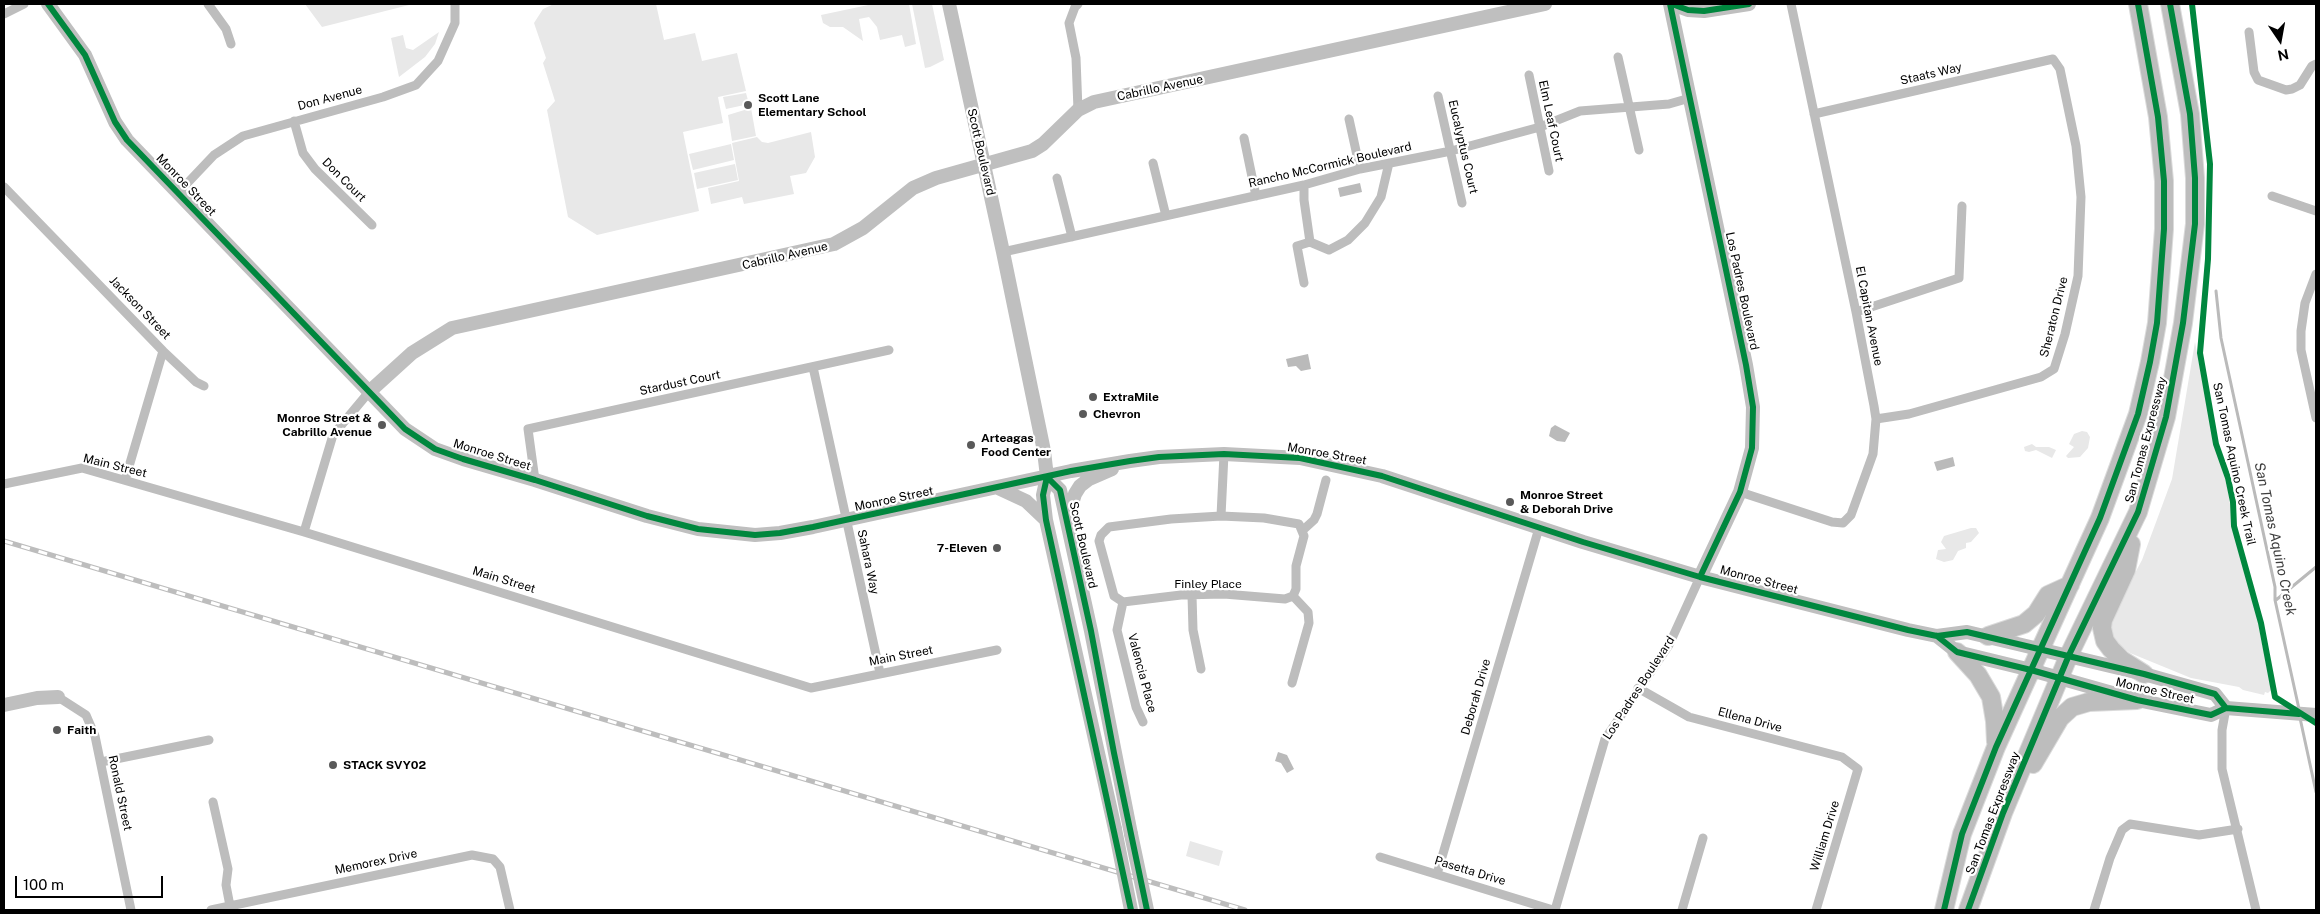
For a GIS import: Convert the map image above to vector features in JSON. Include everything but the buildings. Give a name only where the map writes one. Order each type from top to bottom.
[{"type":"highway","points":[[2126,4],[2153,86]]},
{"type":"highway","name":"San Tomas Expressway","points":[[1944,910],[1962,834],[1996,747],[2100,518],[2136,422],[2157,323],[2164,229],[2164,181],[2153,86],[2138,4]]},
{"type":"highway","name":"San Tomas Expressway","points":[[1968,910],[2003,813],[2060,678],[2138,512],[2166,417],[2177,366],[2195,224],[2195,178],[2190,114],[2170,4]]},
{"type":"highway","points":[[2138,512],[2126,570],[2103,620],[2102,628],[2111,649],[2122,660],[2144,674]]},
{"type":"highway","points":[[1988,636],[2024,624],[2036,614],[2048,595],[2070,585]]},
{"type":"highway","points":[[1958,652],[1978,674],[1991,697],[1995,721],[1996,747]]},
{"type":"highway","points":[[2003,813],[2066,711],[2072,707],[2089,702],[2137,700]]},
{"type":"main road","name":"Monroe Street","points":[[48,4],[85,55],[115,122],[127,140],[405,429],[435,449],[463,459],[647,516],[698,529],[727,533],[780,533],[1130,461],[1160,457],[1224,454],[1300,458],[1382,476],[1539,528],[1700,577],[1908,630],[1937,636],[1967,632],[2144,674],[2215,694],[2226,708]]},
{"type":"main road","name":"Scott Boulevard","points":[[949,4],[983,165],[1004,252],[1041,436],[1047,477],[1043,495],[1046,520],[1115,829],[1131,910]]},
{"type":"main road","name":"Cabrillo Avenue","points":[[369,392],[412,353],[452,328],[834,244],[863,228],[913,188],[936,178],[1020,156],[1043,144],[1078,110],[1094,102],[1545,4]]},
{"type":"main road","points":[[1671,4],[1688,10],[1704,11],[1748,4]]},
{"type":"main road","name":"Los Padres Boulevard","points":[[1671,4],[1746,365],[1753,407],[1752,448],[1740,492],[1700,577]]},
{"type":"main road","points":[[1072,545],[1071,507],[1077,491],[1089,479],[1130,461]]},
{"type":"main road","name":"Scott Boulevard","points":[[1047,477],[1060,490],[1091,631],[1147,910]]},
{"type":"main road","points":[[998,488],[1026,501],[1046,520]]},
{"type":"main road","name":"Monroe Street","points":[[1937,636],[1958,652],[2031,670],[2137,700],[2211,715],[2226,708],[2316,714]]},
{"type":"main road","points":[[4,706],[38,698],[58,697]]},
{"type":"street","points":[[4,14],[24,4]]},
{"type":"street","points":[[208,4],[226,30],[231,44]]},
{"type":"street","name":"Don Avenue","points":[[178,193],[214,155],[243,136],[383,97],[416,85],[438,61],[455,23],[455,4]]},
{"type":"street","points":[[1078,4],[1074,7],[1069,23],[1076,58],[1078,110]]},
{"type":"street","name":"El Capitan Avenue","points":[[1740,492],[1832,522],[1843,523],[1851,515],[1873,454],[1876,419],[1856,312],[1791,4]]},
{"type":"street","points":[[2249,32],[2254,72],[2258,80],[2286,90],[2292,89],[2300,84],[2312,66],[2316,64]]},
{"type":"street","points":[[1618,57],[1639,150]]},
{"type":"street","name":"Staats Way","points":[[1814,114],[2053,59]]},
{"type":"street","name":"Sheraton Drive","points":[[1876,419],[1909,414],[2041,376],[2054,369],[2065,334],[2078,276],[2081,197],[2076,146],[2060,69],[2053,59]]},
{"type":"street","name":"Elm Leaf Court","points":[[1529,75],[1549,171]]},
{"type":"street","name":"Eucalyptus Court","points":[[1438,96],[1462,203]]},
{"type":"street","name":"Rancho McCormick Boulevard","points":[[1004,252],[1304,185],[1360,168],[1451,151],[1540,127],[1580,111],[1668,104],[1690,98]]},
{"type":"street","points":[[1349,119],[1360,168]]},
{"type":"street","name":"Don Court","points":[[294,121],[303,153],[315,170],[372,225]]},
{"type":"street","points":[[1244,138],[1256,196]]},
{"type":"street","points":[[1153,163],[1166,216]]},
{"type":"street","points":[[1304,283],[1297,246],[1310,242],[1330,250],[1348,240],[1365,224],[1380,197],[1389,163]]},
{"type":"street","points":[[1058,178],[1072,237]]},
{"type":"street","points":[[1304,185],[1304,200],[1310,242]]},
{"type":"street","name":"Jackson Street","points":[[4,187],[163,351],[125,480]]},
{"type":"street","points":[[2272,196],[2316,211]]},
{"type":"street","points":[[1856,312],[1959,278],[1962,206]]},
{"type":"street","points":[[2316,274],[2305,303],[2301,331],[2301,350],[2312,385],[2316,418]]},
{"type":"street","name":"Stardust Court","points":[[535,480],[528,429],[888,350]]},
{"type":"street","points":[[163,351],[196,382],[204,386]]},
{"type":"street","name":"Sahara Way","points":[[813,367],[880,673]]},
{"type":"street","name":"Cabrillo Avenue","points":[[304,532],[333,435],[369,392]]},
{"type":"street","points":[[1221,516],[1224,454]]},
{"type":"street","name":"Main Street","points":[[4,484],[82,468],[304,532],[811,688],[997,650]]},
{"type":"street","points":[[1303,530],[1314,520],[1317,514],[1326,480]]},
{"type":"street","points":[[1122,602],[1114,596],[1099,542],[1101,535],[1109,527],[1171,518],[1221,516],[1264,518],[1299,524],[1304,536],[1296,566],[1296,589],[1294,596],[1308,612],[1309,624],[1292,683]]},
{"type":"street","name":"Deborah Drive","points":[[1437,874],[1539,528]]},
{"type":"street","name":"Los Padres Boulevard","points":[[1554,910],[1605,740],[1669,644],[1700,577]]},
{"type":"street","name":"Finley Place","points":[[1122,602],[1192,595],[1224,594],[1285,599],[1294,596]]},
{"type":"street","points":[[1192,595],[1193,630],[1201,669]]},
{"type":"street","name":"Valencia Place","points":[[1122,602],[1117,630],[1136,707],[1142,722]]},
{"type":"street","name":"Ellena Drive","points":[[1638,688],[1688,717],[1842,757],[1858,770]]},
{"type":"street","name":"Ronald Street","points":[[58,697],[86,715],[95,736],[132,910]]},
{"type":"street","points":[[2226,708],[2222,727],[2221,760],[2256,910]]},
{"type":"street","points":[[101,762],[209,740]]},
{"type":"street","name":"William Drive","points":[[1816,910],[1858,770]]},
{"type":"street","points":[[213,802],[228,869],[226,885],[230,906]]},
{"type":"street","points":[[2094,910],[2110,858],[2122,830],[2130,824],[2199,835],[2238,829]]},
{"type":"street","points":[[1682,910],[1703,838]]},
{"type":"street","name":"Memorex Drive","points":[[211,910],[472,855],[493,859],[500,867],[510,910]]},
{"type":"street","name":"Pasetta Drive","points":[[1380,857],[1554,910]]},
{"type":"shaded area","points":[[305,4],[413,4],[322,27]]},
{"type":"shaded area","points":[[554,4],[656,4],[664,40],[695,33],[702,61],[737,53],[746,91],[718,97],[723,123],[683,132],[699,211],[597,235],[568,217],[547,110],[555,101],[543,63],[546,58],[534,23],[543,9]]},
{"type":"shaded area","points":[[873,4],[909,4],[916,44],[905,47],[902,35],[880,40],[877,27],[869,17],[859,19],[863,41],[843,27],[830,27],[823,23],[821,15]]},
{"type":"shaded area","points":[[912,4],[932,4],[944,60],[930,67],[925,68]]},
{"type":"shaded area","points":[[439,32],[435,44],[425,57],[399,77],[391,38],[403,35],[406,48],[413,50]]},
{"type":"shaded area","points":[[746,93],[749,104],[726,109],[723,97]]},
{"type":"shaded area","points":[[751,108],[756,136],[732,141],[728,115]]},
{"type":"shaded area","points":[[811,132],[815,157],[806,173],[790,176],[794,194],[744,204],[742,197],[711,204],[708,188],[739,181],[732,143],[757,137],[762,142],[768,143]]},
{"type":"shaded area","points":[[731,144],[734,160],[693,170],[689,154]]},
{"type":"shaded area","points":[[735,164],[738,180],[697,189],[694,173]]},
{"type":"shaded area","points":[[1360,183],[1362,192],[1340,197],[1338,188]]},
{"type":"shaded area","points":[[2195,342],[2212,433],[2228,490],[2234,533],[2254,601],[2271,690],[2268,693],[2265,692],[2264,695],[2243,690],[2239,687],[2191,678],[2130,653],[2114,641],[2110,630],[2111,618],[2142,560],[2172,479]]},
{"type":"shaded area","points":[[1308,354],[1311,369],[1301,371],[1296,366],[1288,367],[1286,359]]},
{"type":"shaded area","points":[[1555,425],[1570,433],[1565,442],[1557,441],[1549,436],[1551,428]]},
{"type":"shaded area","points":[[2082,431],[2087,432],[2090,437],[2088,448],[2080,457],[2068,458],[2066,456],[2074,447],[2069,444],[2074,434]]},
{"type":"shaded area","points":[[2032,444],[2036,447],[2049,447],[2056,450],[2052,458],[2036,450],[2025,451],[2024,447]]},
{"type":"shaded area","points":[[1953,457],[1955,466],[1937,471],[1934,462]]},
{"type":"shaded area","points":[[1976,528],[1979,533],[1971,542],[1966,543],[1966,548],[1958,551],[1953,560],[1944,562],[1936,559],[1938,550],[1946,549],[1941,542],[1944,536]]},
{"type":"shaded area","points":[[1278,752],[1287,755],[1294,769],[1287,773],[1281,763],[1275,761]]},
{"type":"shaded area","points":[[1190,841],[1223,851],[1219,866],[1186,856]]},
{"type":"waterway","name":"San Tomas Aquino Creek","points":[[2216,291],[2221,338],[2275,587],[2275,600],[2299,709]]},
{"type":"waterway","points":[[2276,600],[2316,567]]},
{"type":"waterway","name":"San Tomas Aquino Creek","points":[[2300,718],[2316,792]]},
{"type":"railway","points":[[4,541],[1245,910]]},
{"type":"cycle path","points":[[48,4],[85,55],[115,122],[127,140],[405,429],[435,449],[463,459],[647,516],[698,529],[755,535],[813,527],[1071,471],[1130,461],[1159,457],[1224,454],[1300,458],[1382,476],[1583,542],[1700,577],[1908,630],[1937,636],[1967,632],[2144,674],[2215,694],[2226,708]]},
{"type":"cycle path","points":[[1670,4],[1746,365],[1753,407],[1752,448],[1740,492],[1700,577]]},
{"type":"cycle path","points":[[1672,4],[1688,10],[1704,11],[1749,4]]},
{"type":"cycle path","points":[[1944,910],[1962,834],[1996,747],[2100,518],[2138,414],[2150,362],[2157,323],[2164,229],[2164,181],[2158,117],[2138,4]]},
{"type":"cycle path","points":[[1968,910],[2003,813],[2069,655],[2138,512],[2166,417],[2183,323],[2195,224],[2195,178],[2190,114],[2170,4]]},
{"type":"cycle path","name":"San Tomas Aquino Creek Trail","points":[[2192,4],[2210,164],[2208,259],[2200,353],[2216,444],[2228,478],[2233,502],[2234,526],[2261,623],[2275,697],[2316,723]]},
{"type":"cycle path","points":[[1047,477],[1060,490],[1091,631],[1147,910]]},
{"type":"cycle path","points":[[1047,477],[1043,495],[1046,520],[1131,910]]},
{"type":"cycle path","points":[[1937,636],[1957,652],[2031,670],[2137,700],[2211,715],[2226,708],[2299,714]]},
{"type":"place","name":"Scott Lane Elementary School","points":[[748,105]]},
{"type":"place","name":"ExtraMile","points":[[1093,397]]},
{"type":"place","name":"Chevron","points":[[1083,414]]},
{"type":"place","name":"Monroe Street & Cabrillo Avenue","points":[[382,425]]},
{"type":"place","name":"Arteagas Food Center","points":[[971,445]]},
{"type":"place","name":"Monroe Street & Deborah Drive","points":[[1510,502]]},
{"type":"place","name":"7-Eleven","points":[[997,548]]},
{"type":"place","name":"Faith","points":[[57,730]]},
{"type":"place","name":"STACK SVY02","points":[[333,765]]}]
